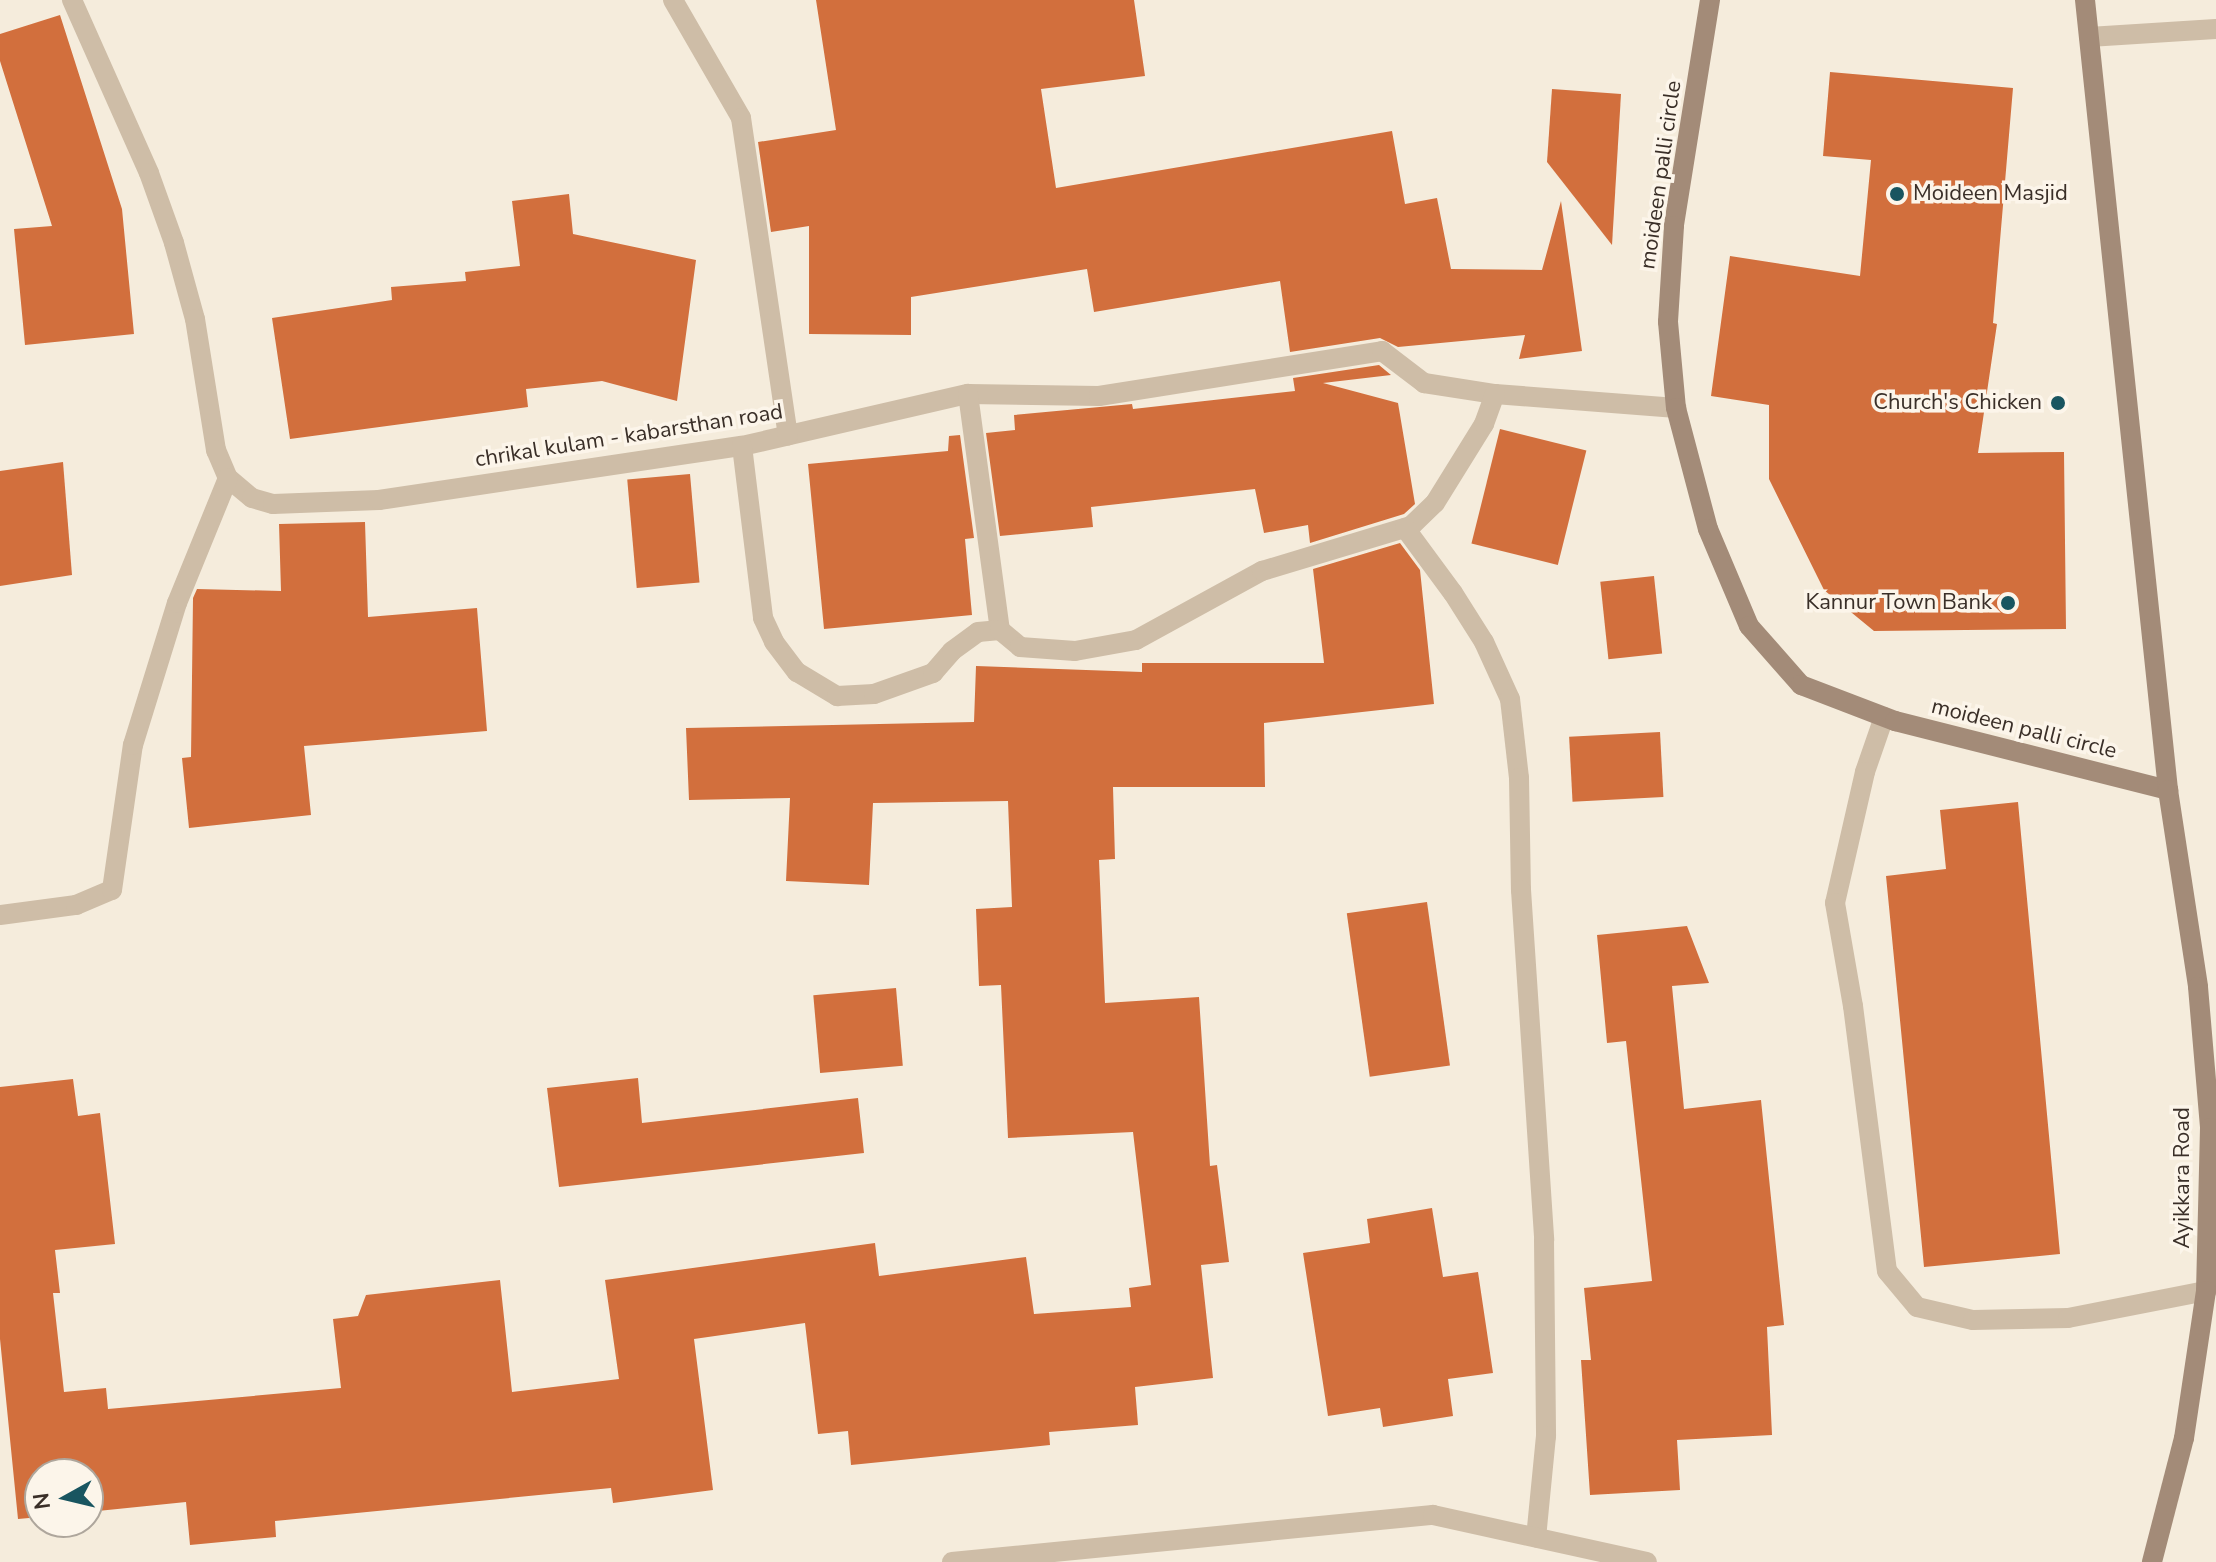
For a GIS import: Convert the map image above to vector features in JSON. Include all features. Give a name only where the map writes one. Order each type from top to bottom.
[{"type":"main road","name":"moideen palli circle","points":[[1710,0],[1674,226],[1668,322],[1676,408],[1708,529],[1749,626],[1801,685],[1884,717],[2168,790]]},
{"type":"main road","points":[[2085,0],[2168,790]]},
{"type":"main road","name":"Ayikkara Road","points":[[2152,1562],[2184,1438],[2206,1291],[2210,1128],[2198,987],[2168,790]]},
{"type":"street","points":[[0,915],[76,905],[112,890],[133,745],[177,603],[228,478],[216,450],[195,319],[174,243],[149,173],[72,0]]},
{"type":"street","points":[[673,0],[741,118],[788,436]]},
{"type":"street","points":[[2089,37],[2216,29]]},
{"type":"street","name":"chrikal kulam - kabarsthan road","points":[[228,478],[252,498],[273,504],[379,500],[742,446],[968,394],[1099,396],[1382,351],[1424,383],[1495,394],[1676,408]]},
{"type":"street","points":[[968,394],[1000,630],[1020,647],[1075,651],[1136,640],[1262,571],[1405,528],[1435,503],[1484,424],[1495,394]]},
{"type":"street","points":[[742,446],[763,618],[774,642],[797,672],[837,696],[874,694],[933,673],[952,651],[978,632],[1000,630]]},
{"type":"street","points":[[1405,528],[1453,593],[1484,642],[1510,699],[1519,778],[1521,890],[1544,1240],[1546,1436],[1536,1538]]},
{"type":"street","points":[[1884,717],[1865,772],[1835,903],[1853,1006],[1887,1271],[1917,1307],[1973,1320],[2068,1318],[2206,1291]]},
{"type":"street","points":[[952,1562],[1433,1515],[1647,1562]]},
{"type":"building","points":[[816,0],[1134,0],[1145,76],[1041,89],[1056,188],[1392,131],[1405,204],[1437,198],[1451,269],[1542,270],[1561,201],[1582,351],[1519,359],[1525,335],[1398,347],[1380,338],[1290,352],[1280,281],[1094,312],[1087,269],[911,297],[911,335],[809,334],[809,226],[771,232],[758,142],[836,130]]},
{"type":"building","points":[[60,15],[122,209],[134,334],[25,345],[14,229],[52,226],[0,61],[0,34]]},
{"type":"building","points":[[1830,72],[2013,88],[1993,323],[1997,324],[1978,453],[2064,452],[2066,629],[1874,631],[1824,590],[1769,479],[1769,405],[1711,396],[1730,256],[1860,276],[1871,160],[1823,156]]},
{"type":"building","points":[[1552,89],[1621,94],[1612,245],[1547,162]]},
{"type":"building","points":[[569,194],[573,234],[696,260],[677,401],[602,381],[526,389],[528,407],[290,439],[272,318],[392,300],[391,287],[466,281],[465,272],[520,266],[512,201]]},
{"type":"building","points":[[1379,365],[1391,375],[1323,383],[1398,403],[1415,504],[1404,514],[1310,543],[1308,525],[1264,533],[1255,489],[1091,507],[1093,527],[1000,536],[986,433],[1015,430],[1014,415],[1132,404],[1133,409],[1295,391],[1293,378]]},
{"type":"building","points":[[1500,429],[1586,451],[1558,565],[1471,543]]},
{"type":"building","points":[[960,435],[974,538],[965,539],[972,615],[824,629],[808,464],[948,451],[949,436]]},
{"type":"building","points":[[63,462],[72,575],[0,586],[0,471]]},
{"type":"building","points":[[690,474],[699,583],[637,588],[627,479]]},
{"type":"building","points":[[365,522],[368,617],[477,608],[487,731],[304,746],[311,815],[189,828],[182,758],[191,757],[193,598],[197,589],[281,591],[279,524]]},
{"type":"building","points":[[1400,543],[1420,570],[1434,704],[1264,723],[1265,787],[1113,787],[1115,859],[1099,860],[1105,1003],[1199,997],[1210,1166],[1217,1165],[1229,1262],[1201,1265],[1213,1378],[1135,1387],[1138,1425],[1049,1432],[1050,1445],[851,1465],[848,1431],[818,1434],[805,1323],[694,1339],[713,1490],[613,1503],[611,1488],[275,1521],[276,1537],[190,1545],[186,1502],[104,1510],[104,1458],[24,1458],[24,1518],[18,1519],[0,1339],[0,1087],[73,1079],[78,1116],[100,1113],[115,1244],[55,1250],[60,1293],[53,1293],[64,1392],[106,1388],[108,1409],[341,1388],[333,1319],[358,1316],[366,1295],[500,1280],[512,1392],[619,1379],[605,1280],[875,1243],[879,1276],[1026,1257],[1034,1314],[1131,1307],[1129,1288],[1151,1285],[1133,1132],[1008,1138],[1001,985],[979,986],[976,909],[1012,907],[1008,801],[873,803],[869,885],[786,881],[790,798],[689,800],[686,728],[974,722],[976,666],[1142,672],[1142,663],[1324,663],[1313,569]]},
{"type":"building","points":[[1654,576],[1662,654],[1608,659],[1600,582]]},
{"type":"building","points":[[1660,732],[1663,797],[1573,802],[1569,737]]},
{"type":"building","points":[[2018,802],[2060,1254],[1924,1267],[1886,876],[1946,869],[1940,810]]},
{"type":"building","points":[[1427,902],[1450,1065],[1370,1077],[1347,913]]},
{"type":"building","points":[[1687,926],[1709,983],[1672,986],[1684,1109],[1761,1100],[1784,1325],[1767,1327],[1772,1435],[1677,1440],[1680,1490],[1590,1495],[1581,1360],[1591,1360],[1584,1288],[1652,1281],[1626,1041],[1607,1043],[1597,935]]},
{"type":"building","points":[[896,988],[903,1066],[820,1073],[813,995]]},
{"type":"building","points":[[638,1078],[642,1123],[858,1098],[864,1153],[559,1187],[547,1088]]},
{"type":"building","points":[[1432,1208],[1443,1277],[1478,1272],[1493,1373],[1448,1379],[1453,1416],[1383,1427],[1380,1408],[1328,1416],[1303,1253],[1370,1243],[1367,1219]]},
{"type":"place","name":"Moideen Masjid","points":[[1897,194]]},
{"type":"place","name":"Church's Chicken","points":[[2058,403]]},
{"type":"place","name":"Kannur Town Bank","points":[[2008,603]]}]
